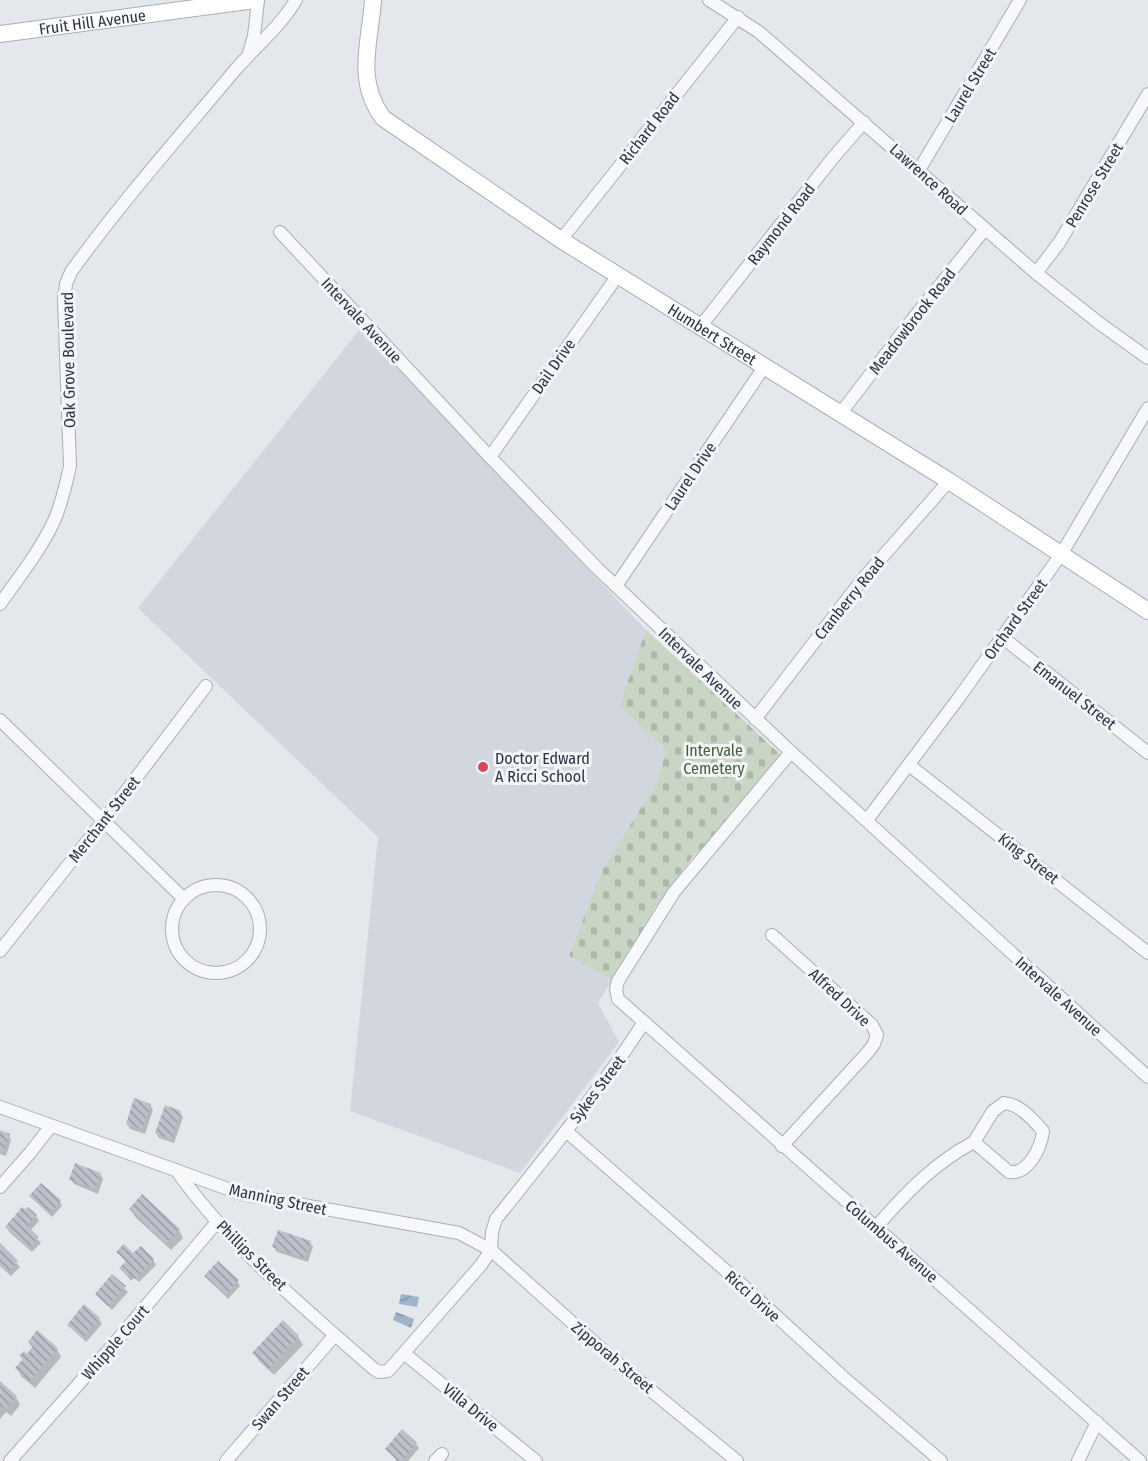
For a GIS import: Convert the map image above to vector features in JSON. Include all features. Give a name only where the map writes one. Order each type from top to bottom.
[{"type":"street","name":"Fruit Hill Avenue","points":[[0,34],[256,0]]},
{"type":"street","name":"Oak Grove Boulevard","points":[[249,54],[254,36],[256,0]]},
{"type":"street","name":"Oak Grove Boulevard","points":[[0,604],[37,552],[55,519],[70,466],[64,300],[66,284],[71,272],[130,197],[249,54],[288,13],[296,0]]},
{"type":"street","name":"Humbert Street","points":[[374,0],[366,84],[383,118],[561,240],[950,481],[1148,611]]},
{"type":"street","name":"Lawrence Road","points":[[709,0],[759,32],[1036,273],[1148,358]]},
{"type":"street","name":"Laurel Street","points":[[919,170],[1020,0]]},
{"type":"street","name":"Richard Road","points":[[561,240],[738,18]]},
{"type":"street","name":"Penrose Street","points":[[1036,273],[1059,243],[1148,94]]},
{"type":"street","name":"Raymond Road","points":[[700,327],[832,159],[864,122]]},
{"type":"street","name":"Meadowbrook Road","points":[[840,414],[985,229]]},
{"type":"street","name":"Intervale Avenue","points":[[280,232],[490,457],[616,586],[755,719],[1148,1077]]},
{"type":"street","name":"Dail Drive","points":[[490,457],[618,275]]},
{"type":"street","name":"Laurel Drive","points":[[616,586],[764,367]]},
{"type":"street","name":"Orchard Street","points":[[867,820],[1062,553],[1148,408]]},
{"type":"street","name":"Cranberry Road","points":[[755,719],[862,580],[950,481]]},
{"type":"street","name":"Emanuel Street","points":[[1002,637],[1148,753]]},
{"type":"street","name":"Merchant Street","points":[[0,951],[206,686]]},
{"type":"street","points":[[0,720],[183,898]]},
{"type":"street","points":[[644,1022],[618,999],[616,989],[618,981],[674,892],[791,752]]},
{"type":"street","name":"King Street","points":[[909,765],[1148,952]]},
{"type":"street","points":[[214,884],[226,885],[246,896],[254,905],[260,927],[259,939],[248,959],[239,967],[217,973],[206,972],[185,961],[173,941],[171,930],[172,918],[183,898],[203,886],[214,884]]},
{"type":"street","name":"Alfred Drive","points":[[772,934],[872,1025],[877,1035],[868,1052],[782,1146]]},
{"type":"street","name":"Sykes Street","points":[[335,1335],[379,1372],[388,1371],[405,1354],[481,1265],[491,1250],[492,1232],[496,1219],[566,1131],[644,1022]]},
{"type":"street","name":"Columbus Avenue","points":[[644,1022],[1140,1461]]},
{"type":"street","points":[[877,1226],[919,1179],[956,1151],[974,1142],[993,1111],[1004,1103],[1015,1106],[1043,1131],[1036,1153],[1023,1171],[1016,1173],[1009,1172],[974,1142]]},
{"type":"street","name":"Manning Street","points":[[0,1107],[242,1194],[459,1233],[491,1250]]},
{"type":"street","points":[[0,1187],[51,1126]]},
{"type":"street","name":"Ricci Drive","points":[[566,1131],[941,1461]]},
{"type":"street","name":"Phillips Street","points":[[176,1169],[196,1198],[239,1246],[335,1335]]},
{"type":"street","name":"Whipple Court","points":[[10,1461],[218,1222]]},
{"type":"street","name":"Zipporah Street","points":[[491,1250],[615,1361],[737,1461]]},
{"type":"street","name":"Swan Street","points":[[226,1461],[335,1335]]},
{"type":"street","name":"Villa Drive","points":[[405,1354],[536,1461]]},
{"type":"street","points":[[1078,1461],[1096,1422]]},
{"type":"shaded area","name":"Doctor Edward A Ricci School","points":[[360,329],[646,630],[619,706],[666,750],[656,784],[602,870],[569,956],[612,980],[598,1003],[619,1042],[520,1173],[350,1111],[378,837],[138,608]]},
{"type":"green space","name":"Intervale Cemetery","points":[[646,630],[781,755],[712,839],[693,856],[654,909],[648,925],[612,980],[569,956],[602,870],[656,784],[666,750],[619,706]]},
{"type":"water","points":[[401,1294],[419,1297],[417,1307],[399,1304]]},
{"type":"water","points":[[396,1312],[414,1319],[411,1328],[393,1320]]},
{"type":"building","points":[[134,1098],[151,1104],[142,1129],[126,1124]]},
{"type":"building","points":[[165,1105],[181,1111],[171,1139],[155,1133]]},
{"type":"building","points":[[0,1130],[10,1134],[3,1152],[0,1151]]},
{"type":"building","points":[[75,1163],[101,1173],[95,1189],[69,1180]]},
{"type":"building","points":[[41,1183],[61,1200],[49,1214],[29,1196]]},
{"type":"building","points":[[142,1194],[180,1229],[166,1243],[129,1209]]},
{"type":"building","points":[[22,1207],[25,1209],[28,1207],[37,1215],[27,1226],[39,1237],[29,1248],[5,1227]]},
{"type":"building","points":[[278,1230],[311,1241],[305,1258],[272,1247]]},
{"type":"building","points":[[0,1243],[18,1261],[8,1272],[0,1266]]},
{"type":"building","points":[[124,1244],[133,1253],[141,1246],[154,1259],[135,1279],[130,1274],[128,1277],[119,1268],[126,1261],[116,1252]]},
{"type":"building","points":[[218,1261],[239,1280],[225,1295],[204,1276]]},
{"type":"building","points":[[112,1274],[126,1286],[108,1306],[95,1294]]},
{"type":"building","points":[[84,1304],[100,1318],[82,1338],[67,1325]]},
{"type":"building","points":[[283,1320],[299,1336],[269,1369],[252,1353]]},
{"type":"building","points":[[37,1330],[58,1348],[30,1381],[15,1368],[23,1359],[19,1356],[24,1351],[27,1354],[33,1346],[28,1342]]},
{"type":"building","points":[[0,1381],[17,1396],[6,1409],[0,1406]]},
{"type":"building","points":[[402,1429],[417,1443],[401,1461],[398,1461],[385,1449]]},
{"type":"place","name":"Doctor Edward A Ricci School","points":[[483,767]]}]
